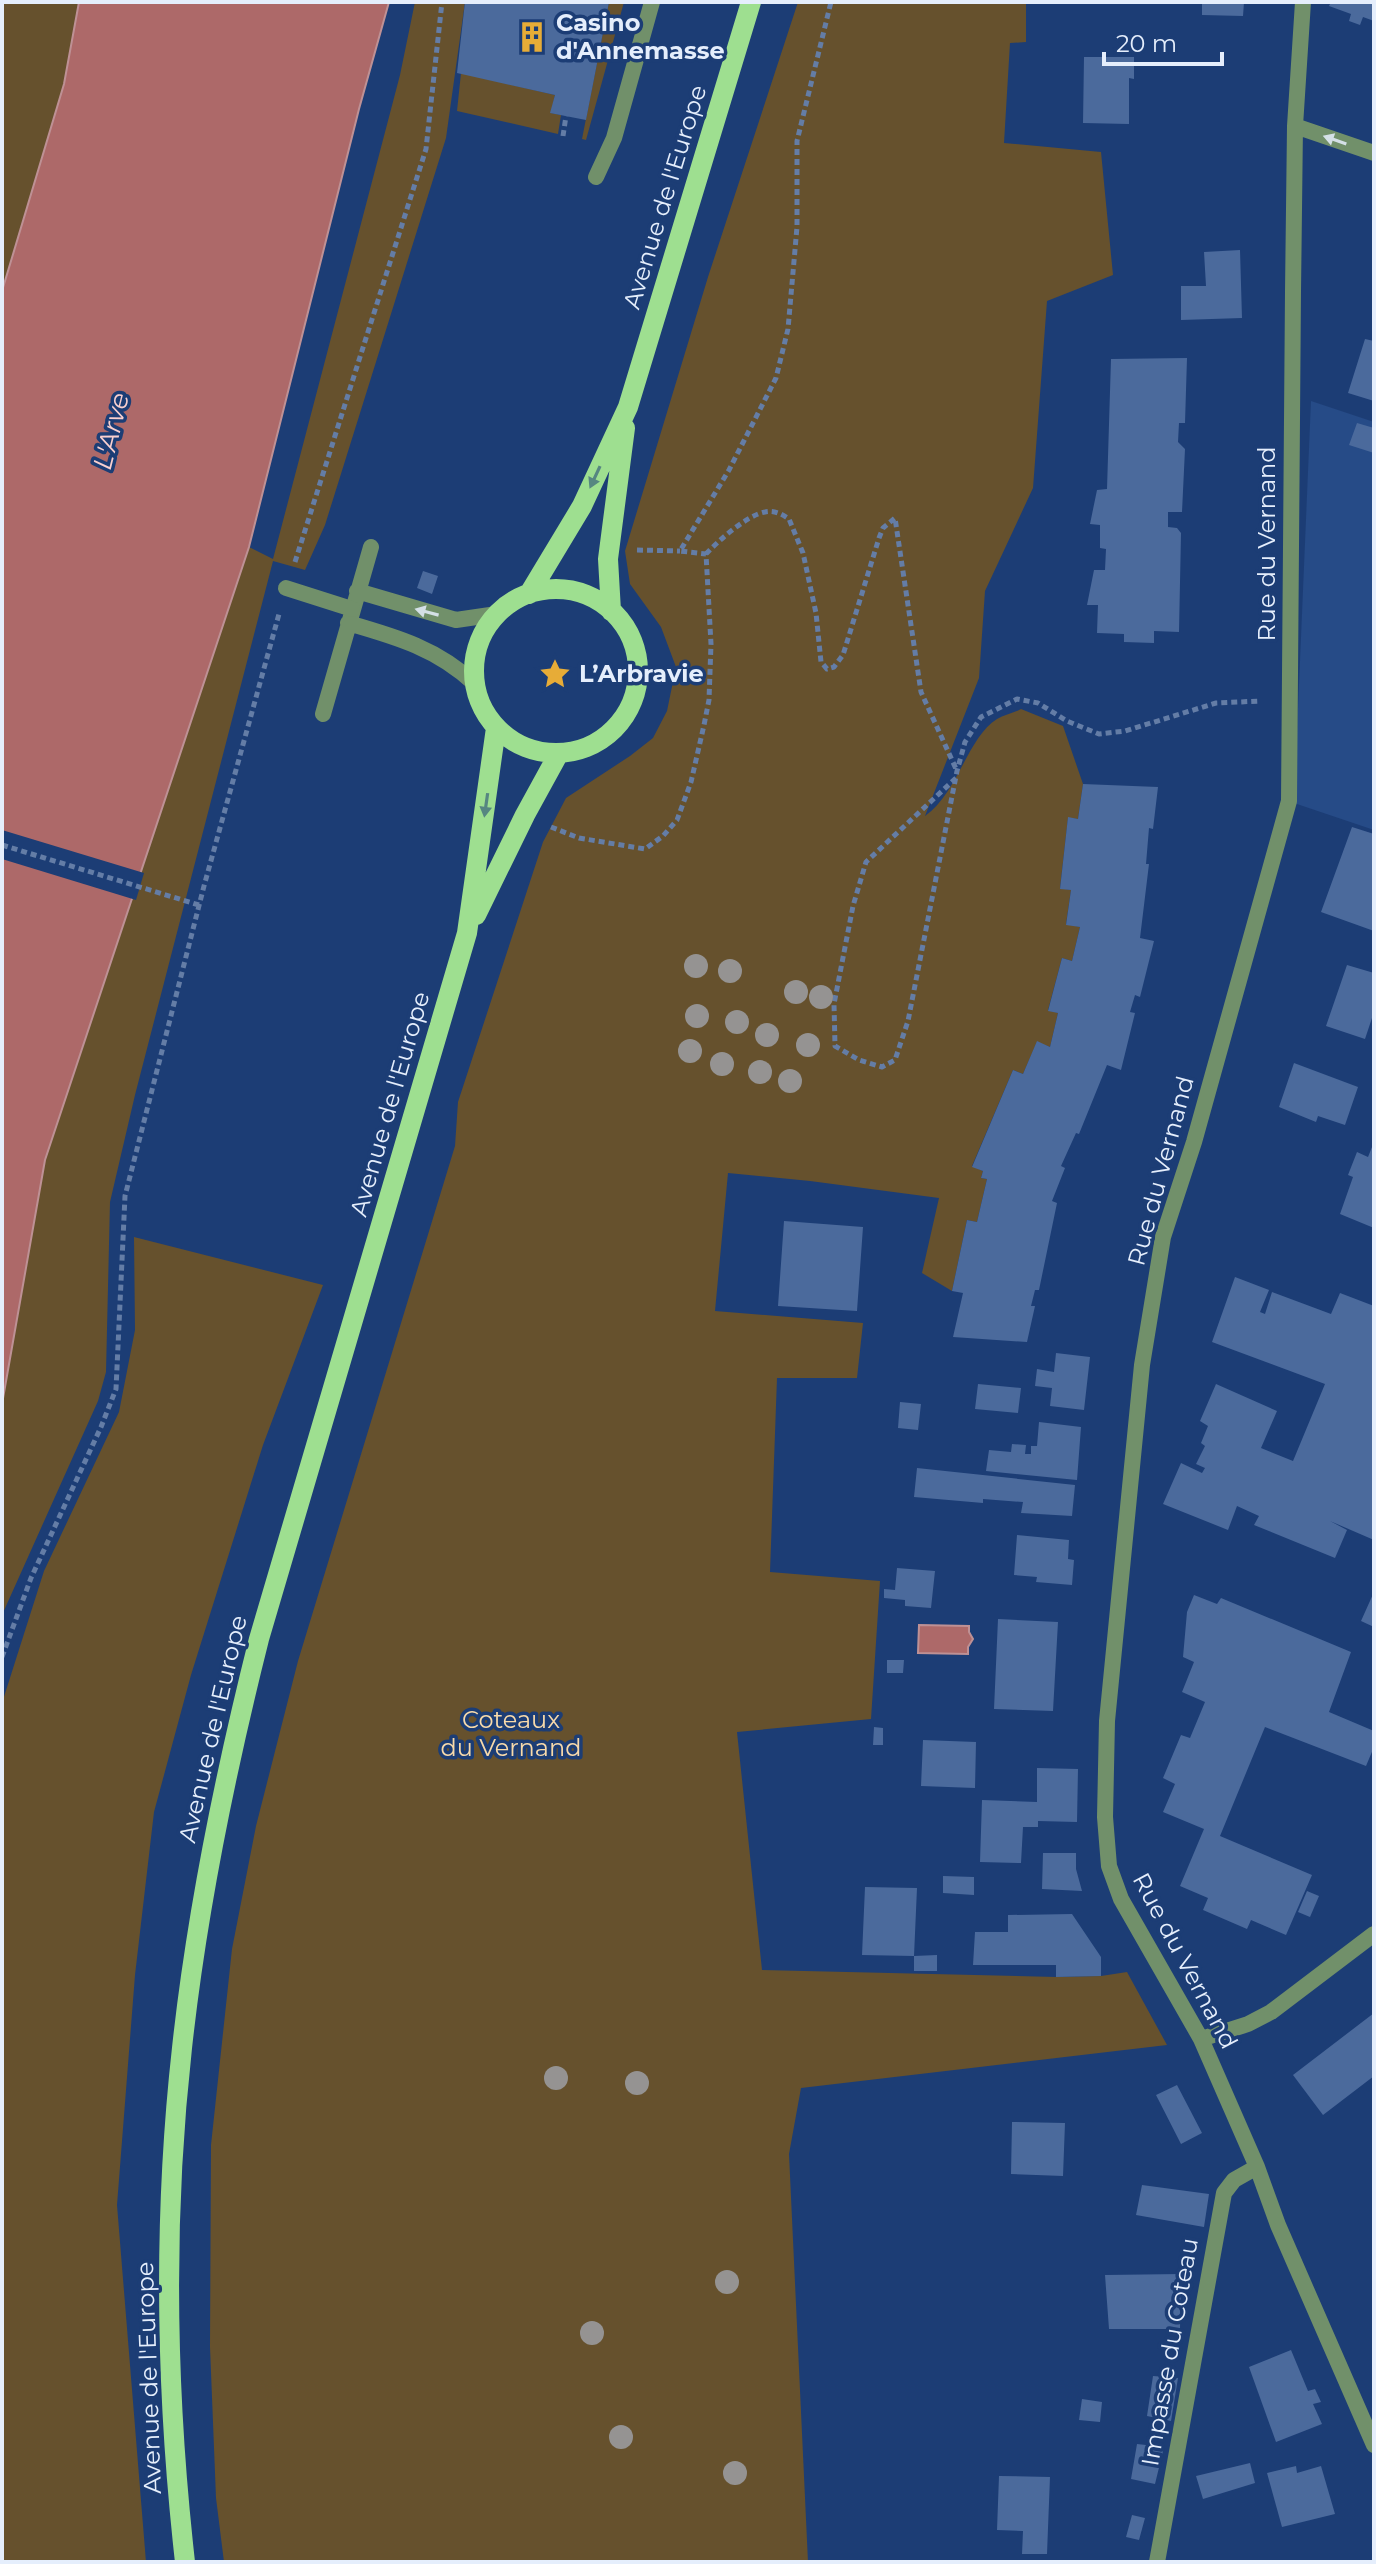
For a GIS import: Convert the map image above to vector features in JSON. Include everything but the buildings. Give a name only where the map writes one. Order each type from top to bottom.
[{"type":"main road","name":"Avenue de l'Europe","points":[[529,594],[582,506],[628,407],[751,2]]},
{"type":"main road","name":"Avenue de l'Europe","points":[[611,611],[610,543],[628,407]]},
{"type":"main road","points":[[558,589],[587,595],[611,611],[622,623],[635,652],[638,669],[633,700],[626,714],[604,738],[582,749],[559,753],[525,747],[496,728],[482,708],[474,672],[478,646],[497,614],[529,594],[558,589]]},
{"type":"main road","name":"Avenue de l'Europe","points":[[185,2562],[171,2396],[173,2168],[181,2051],[210,1856],[231,1750],[259,1639],[467,933],[496,728]]},
{"type":"main road","name":"Avenue de l'Europe","points":[[467,933],[559,753]]},
{"type":"street","points":[[596,177],[614,138],[652,2]]},
{"type":"street","name":"Rue du Vernand","points":[[1303,2],[1295,126],[1289,801],[1194,1142],[1163,1237],[1142,1365],[1107,1721],[1105,1817],[1109,1866],[1130,1916],[1201,2039],[1374,2445]]},
{"type":"street","points":[[1295,126],[1374,153]]},
{"type":"street","points":[[323,714],[371,547]]},
{"type":"street","points":[[286,588],[443,657],[475,684]]},
{"type":"street","points":[[357,591],[456,620],[497,614]]},
{"type":"street","points":[[1201,2039],[1248,2024],[1271,2012],[1374,1934]]},
{"type":"street","name":"Impasse du Coteau","points":[[1157,2562],[1224,2193],[1234,2180],[1257,2167]]},
{"type":"path","points":[[2,1657],[31,1578],[116,1389],[125,1196],[199,905],[286,588],[426,149],[442,2]]},
{"type":"path","points":[[680,551],[729,470],[776,378],[788,329],[797,227],[797,141],[831,2]]},
{"type":"path","points":[[563,136],[566,116]]},
{"type":"path","points":[[610,543],[635,550],[706,554],[759,514],[774,511],[789,519],[803,553],[816,613],[821,662],[827,669],[834,667],[843,655],[879,538],[883,528],[895,518],[921,692],[956,774]]},
{"type":"path","points":[[525,815],[579,838],[645,849],[663,836],[677,820],[691,782],[709,700],[711,644],[706,554]]},
{"type":"path","points":[[956,774],[866,862],[853,906],[834,1004],[835,1046],[859,1060],[882,1067],[895,1060],[908,1021],[956,774],[965,742],[981,717],[1017,699],[1038,703],[1067,721],[1099,734],[1125,731],[1216,703],[1290,700]]},
{"type":"path","points":[[2,845],[199,905]]},
{"type":"shaded area","points":[[1311,401],[1374,422],[1374,830],[1294,803]]},
{"type":"green space","points":[[2,2],[79,2],[64,84],[2,291]]},
{"type":"green space","points":[[415,2],[465,2],[446,138],[325,525],[305,570],[273,561],[110,1202],[106,1372],[98,1401],[2,1615],[2,1404],[45,1160],[249,547],[273,559],[400,75]]},
{"type":"green space","points":[[609,2],[624,2],[586,140],[582,139]]},
{"type":"green space","name":"Coteaux du Vernand","points":[[798,2],[1026,2],[1026,42],[1010,43],[1004,143],[1101,152],[1113,275],[1047,301],[1033,488],[985,591],[979,678],[925,816],[946,794],[978,739],[997,719],[1021,709],[1063,726],[1083,784],[1078,819],[1068,818],[1060,888],[1071,890],[1066,924],[1080,927],[1072,961],[1062,958],[1048,1010],[1058,1013],[1050,1047],[1037,1042],[1023,1074],[1013,1070],[972,1166],[983,1171],[981,1178],[987,1179],[977,1222],[967,1220],[952,1291],[922,1273],[939,1198],[728,1173],[715,1311],[863,1323],[857,1378],[777,1378],[770,1572],[880,1581],[871,1719],[737,1732],[762,1970],[1056,1977],[1127,1972],[1167,2045],[801,2088],[789,2154],[808,2562],[224,2562],[216,2498],[210,2347],[211,2145],[232,1949],[256,1826],[298,1661],[455,1146],[458,1102],[543,842],[566,798],[653,738],[667,711],[676,667],[661,627],[630,584],[625,551],[708,277]]},
{"type":"green space","points":[[461,73],[555,95],[551,113],[561,115],[558,134],[457,111]]},
{"type":"green space","points":[[134,1237],[323,1285],[263,1445],[191,1675],[154,1812],[135,1975],[117,2205],[146,2562],[2,2562],[2,1703],[44,1571],[119,1412],[135,1330]]},
{"type":"water","name":"L'Arve","points":[[79,2],[389,2],[359,109],[249,547],[45,1160],[2,1404],[2,291],[64,84]]},
{"type":"water","points":[[919,1625],[969,1626],[973,1639],[968,1654],[918,1653]]},
{"type":"pier","points":[[2,830],[144,873],[136,900],[2,859]]},
{"type":"place","name":"Casino d'Annemasse","points":[[532,37]]},
{"type":"place","name":"L’Arbravie","points":[[555,674]]}]
